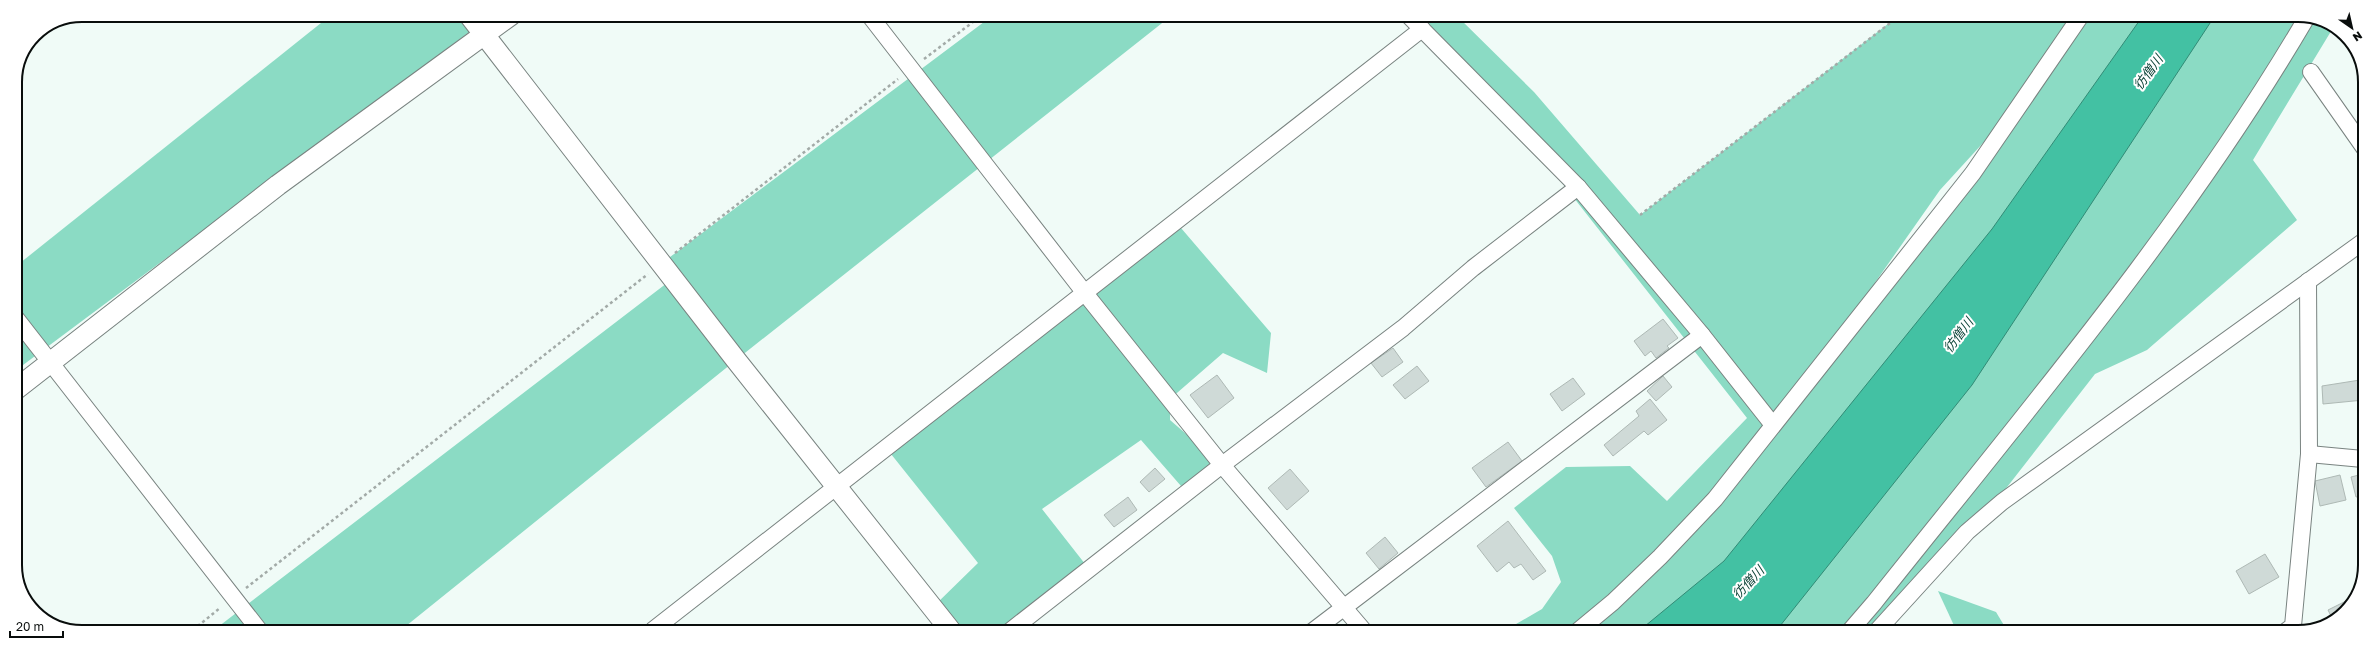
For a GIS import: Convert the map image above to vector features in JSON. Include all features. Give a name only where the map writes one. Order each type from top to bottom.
[{"type":"street","points":[[474,22],[946,625]]},
{"type":"street","points":[[22,385],[278,185],[501,22]]},
{"type":"street","points":[[875,22],[1084,292],[1222,465],[1359,625]]},
{"type":"street","points":[[1415,22],[1578,187],[1702,335],[1773,426]]},
{"type":"street","points":[[1585,625],[1613,602],[1715,499],[1973,173],[2077,22]]},
{"type":"street","points":[[1855,625],[2117,297],[2200,185],[2274,73],[2304,23]]},
{"type":"street","points":[[659,625],[1422,29]]},
{"type":"street","points":[[2311,72],[2358,140]]},
{"type":"street","points":[[1018,625],[1222,465],[1403,328],[1473,268],[1578,187]]},
{"type":"street","points":[[1882,625],[1967,532],[2002,502],[2358,245]]},
{"type":"street","points":[[2292,625],[2309,454],[2308,281]]},
{"type":"street","points":[[22,326],[255,625]]},
{"type":"street","points":[[1321,625],[1702,335]]},
{"type":"street","points":[[2309,454],[2358,458]]},
{"type":"path","points":[[199,625],[973,22]]},
{"type":"path","points":[[1640,214],[1891,22]]},
{"type":"shaded area","points":[[322,22],[483,22],[22,366],[22,261]]},
{"type":"shaded area","points":[[984,22],[1163,22],[736,360],[407,625],[221,625],[667,283],[662,263]]},
{"type":"shaded area","points":[[1417,22],[1463,22],[1534,92],[1640,215],[1891,22],[2298,22],[2313,24],[2331,32],[2253,160],[2297,220],[2147,350],[2095,374],[2004,491],[1878,625],[1514,625],[1542,609],[1561,582],[1552,556],[1514,508],[1566,467],[1630,466],[1667,501],[1747,418],[1511,118]],"holes":[[[1993,132],[1921,239],[1874,284],[1940,190]]]},
{"type":"shaded area","points":[[1175,221],[1271,333],[1267,373],[1223,353],[1170,399],[1170,420],[1222,465],[1181,486],[1141,440],[1042,509],[1089,569],[1008,625],[958,625],[933,607],[978,563],[891,454]]},
{"type":"shaded area","points":[[1938,591],[1996,612],[2004,625],[1954,625]]},
{"type":"water","name":"彷僧川","points":[[2138,22],[2211,22],[1972,385],[1781,625],[1646,625],[1724,561],[1992,229]]},
{"type":"building","points":[[1663,319],[1678,338],[1667,346],[1669,348],[1656,358],[1651,351],[1645,356],[1634,341]]},
{"type":"building","points":[[1393,348],[1403,362],[1382,377],[1371,363]]},
{"type":"building","points":[[1417,366],[1429,381],[1405,399],[1393,385]]},
{"type":"building","points":[[1217,375],[1234,398],[1208,418],[1190,395]]},
{"type":"building","points":[[1663,376],[1672,387],[1656,401],[1647,391]]},
{"type":"building","points":[[1573,378],[1585,394],[1562,411],[1550,394]]},
{"type":"building","points":[[2358,380],[2358,401],[2323,404],[2322,386]]},
{"type":"building","points":[[1650,399],[1667,420],[1648,435],[1644,431],[1613,456],[1604,445],[1639,416],[1636,411]]},
{"type":"building","points":[[1508,442],[1522,461],[1486,487],[1472,468]]},
{"type":"building","points":[[1155,468],[1165,479],[1149,492],[1140,482]]},
{"type":"building","points":[[1290,469],[1309,491],[1287,510],[1268,488]]},
{"type":"building","points":[[2340,475],[2346,500],[2320,506],[2315,481]]},
{"type":"building","points":[[2358,475],[2358,497],[2356,497],[2351,477]]},
{"type":"building","points":[[1128,497],[1137,510],[1114,527],[1104,515]]},
{"type":"building","points":[[1508,521],[1546,571],[1533,580],[1521,564],[1514,568],[1509,562],[1497,572],[1477,546]]},
{"type":"building","points":[[1385,537],[1398,553],[1379,569],[1366,553]]},
{"type":"building","points":[[2265,554],[2279,577],[2249,594],[2236,571]]},
{"type":"building","points":[[2345,602],[2331,615],[2328,610]]}]
